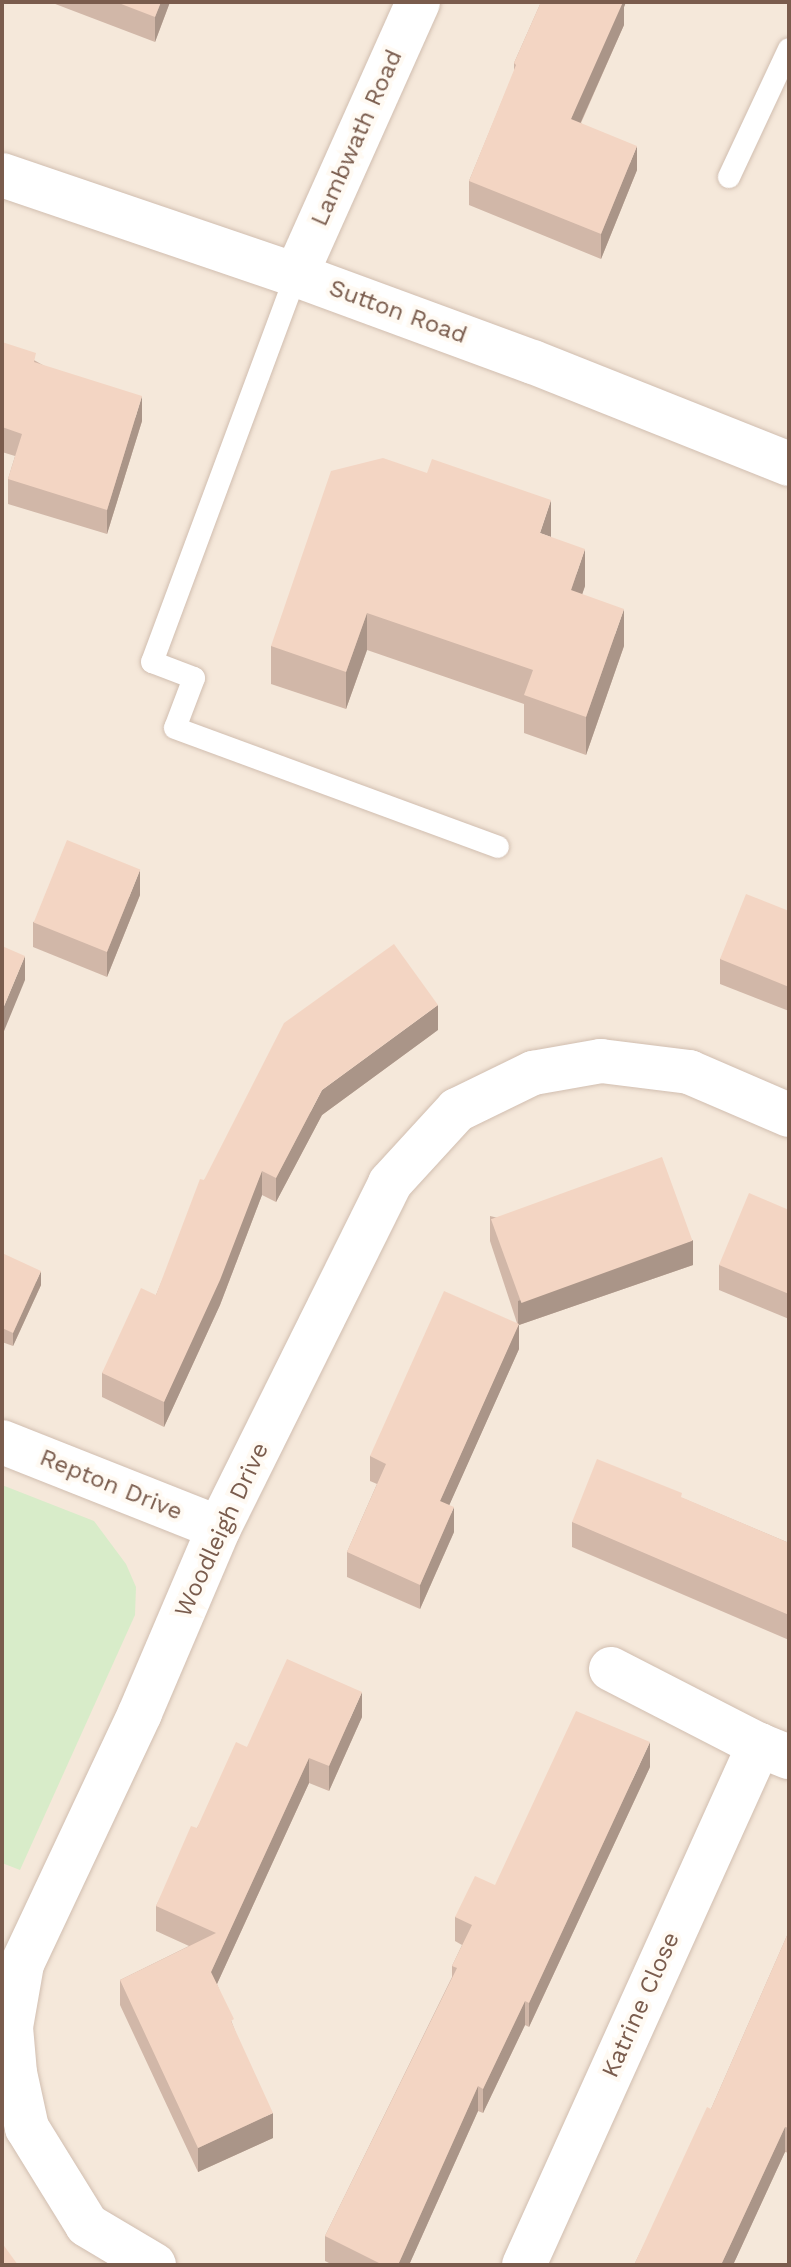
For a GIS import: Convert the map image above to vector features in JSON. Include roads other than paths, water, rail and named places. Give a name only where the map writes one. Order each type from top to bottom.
[{"type":"street","name":"Lambwath Road","points":[[296,275],[418,2]]},
{"type":"street","name":"Sutton Road","points":[[2,175],[296,275],[533,362],[789,464]]},
{"type":"street","name":"Woodleigh Drive","points":[[154,2265],[87,2225],[27,2128],[15,2073],[11,2027],[22,1964],[140,1713],[219,1528],[390,1183],[457,1110],[533,1073],[601,1061],[689,1072],[789,1115]]},
{"type":"street","name":"Repton Drive","points":[[2,1442],[219,1528]]},
{"type":"street","name":"Katrine Close","points":[[524,2265],[774,1751],[611,1669]]},
{"type":"lane","points":[[729,177],[789,49]]},
{"type":"lane","points":[[296,275],[152,662],[194,678],[175,728],[498,847]]}]
